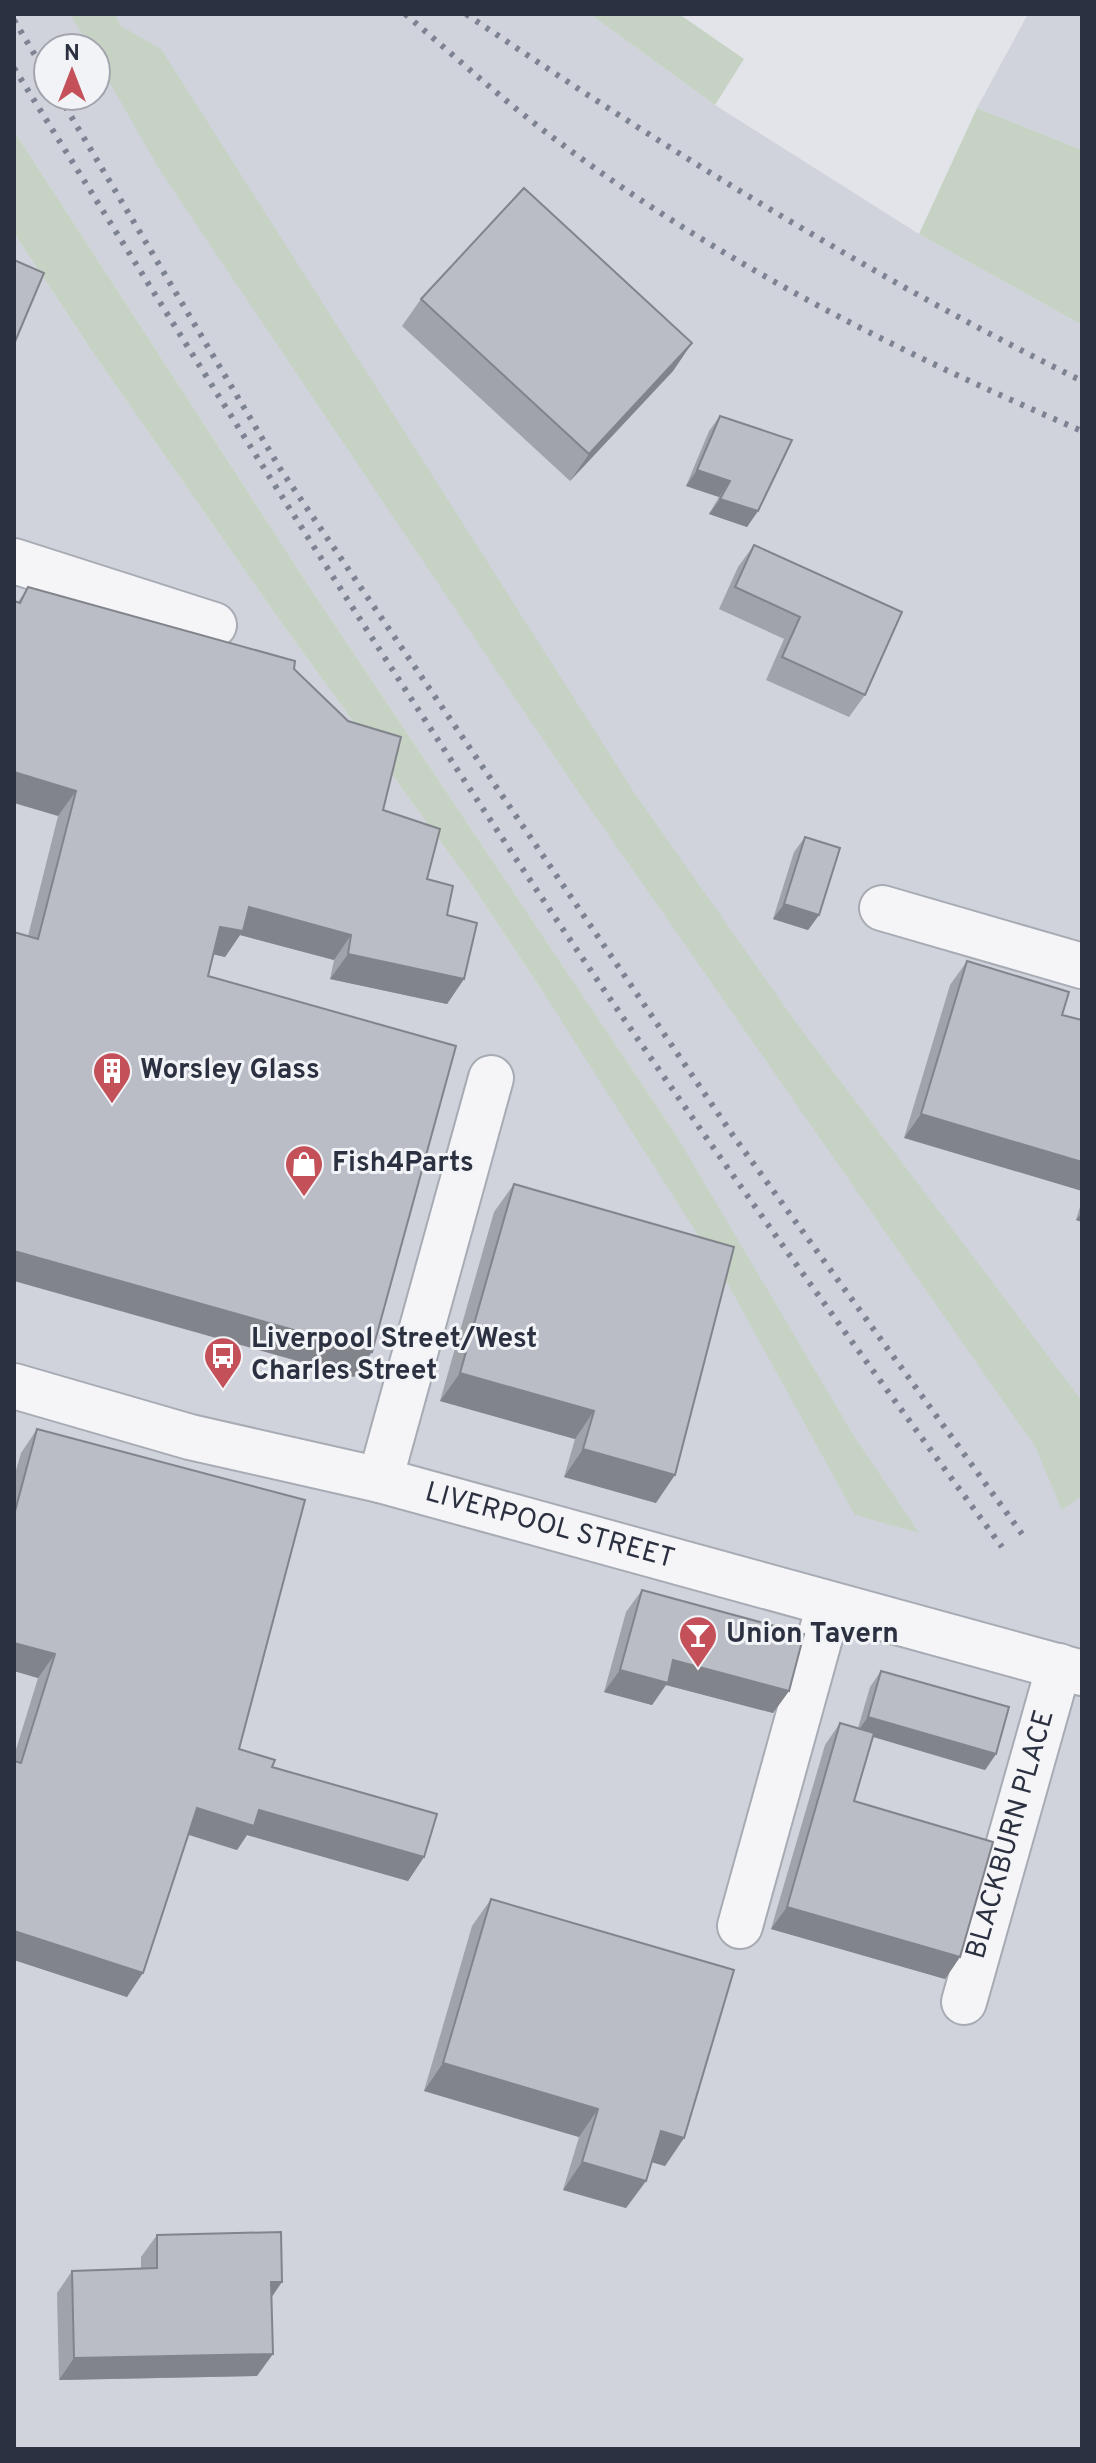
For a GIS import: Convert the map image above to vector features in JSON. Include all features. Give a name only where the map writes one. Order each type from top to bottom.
[{"type":"street","points":[[14,561],[214,625]]},
{"type":"street","points":[[882,908],[1082,966]]},
{"type":"street","points":[[380,1480],[491,1078]]},
{"type":"street","name":"LIVERPOOL STREET","points":[[14,1386],[190,1437],[380,1480],[1070,1670]]},
{"type":"street","points":[[740,1926],[829,1605]]},
{"type":"street","name":"BLACKBURN PLACE","points":[[964,2002],[1070,1670]]},
{"type":"shaded area","points":[[14,14],[590,14],[715,105],[919,234],[1082,325],[1082,2449],[14,2449],[14,233],[92,351],[278,618],[470,882],[543,992],[706,1208],[676,1135],[314,594],[14,131]]},
{"type":"shaded area","points":[[1028,14],[1082,14],[1082,150],[977,108]]},
{"type":"green space","points":[[70,14],[114,14],[121,26],[161,49],[635,794],[795,1021],[1082,1401],[1082,1496],[1062,1510],[1036,1448],[573,784],[161,172],[112,87],[112,32],[81,32]]},
{"type":"green space","points":[[590,14],[679,14],[744,59],[715,105]]},
{"type":"green space","points":[[977,108],[1082,150],[1082,325],[919,234]]},
{"type":"green space","points":[[14,131],[314,594],[676,1135],[852,1433],[919,1533],[855,1515],[719,1268],[543,992],[470,882],[278,618],[92,351],[14,233]]},
{"type":"building","points":[[524,188],[692,343],[589,454],[421,299]]},
{"type":"building","points":[[14,260],[44,273],[14,344]]},
{"type":"building","points":[[720,416],[792,440],[758,511],[720,499],[730,481],[697,470]]},
{"type":"building","points":[[754,545],[902,612],[865,695],[782,657],[800,617],[735,587]]},
{"type":"building","points":[[28,587],[295,661],[294,669],[348,721],[401,737],[383,810],[440,829],[427,879],[453,886],[447,915],[477,923],[464,979],[348,954],[351,935],[249,907],[243,931],[220,927],[208,976],[456,1046],[372,1352],[14,1251],[14,932],[38,939],[76,791],[14,772],[14,601],[20,603]]},
{"type":"building","points":[[805,837],[840,848],[819,915],[784,904]]},
{"type":"building","points":[[967,961],[1069,992],[1062,1015],[1082,1020],[1082,1162],[921,1114]]},
{"type":"building","name":"Fish4Parts","points":[[514,1184],[734,1247],[675,1475],[583,1449],[594,1411],[460,1373]]},
{"type":"building","points":[[37,1429],[305,1500],[239,1749],[275,1760],[272,1767],[437,1814],[424,1857],[259,1810],[254,1826],[197,1808],[143,1973],[14,1931],[14,1761],[21,1763],[55,1654],[14,1643],[14,1515]]},
{"type":"building","points":[[642,1590],[804,1634],[789,1691],[673,1660],[668,1683],[620,1670]]},
{"type":"building","points":[[881,1671],[1009,1707],[996,1754],[868,1717]]},
{"type":"building","points":[[840,1723],[874,1733],[854,1801],[993,1842],[960,1957],[787,1907]]},
{"type":"building","points":[[491,1899],[734,1970],[684,2138],[661,2131],[646,2181],[582,2162],[598,2109],[443,2063]]},
{"type":"building","points":[[281,2232],[282,2282],[271,2282],[273,2354],[74,2358],[72,2271],[157,2268],[157,2235]]},
{"type":"railway","points":[[405,14],[543,130],[686,229],[880,338],[1082,431]]},
{"type":"railway","points":[[466,14],[691,161],[845,254],[1082,381]]},
{"type":"railway","points":[[14,20],[32,50]]},
{"type":"railway","points":[[14,68],[341,589],[542,898],[768,1225],[1002,1547]]},
{"type":"railway","points":[[68,112],[281,470],[732,1134],[1022,1534]]},
{"type":"place","name":"Worsley Glass","points":[[112,1105]]},
{"type":"place","name":"Fish4Parts","points":[[304,1198]]},
{"type":"place","name":"Liverpool Street/West Charles Street","points":[[223,1390]]},
{"type":"place","name":"Union Tavern","points":[[698,1669]]}]
